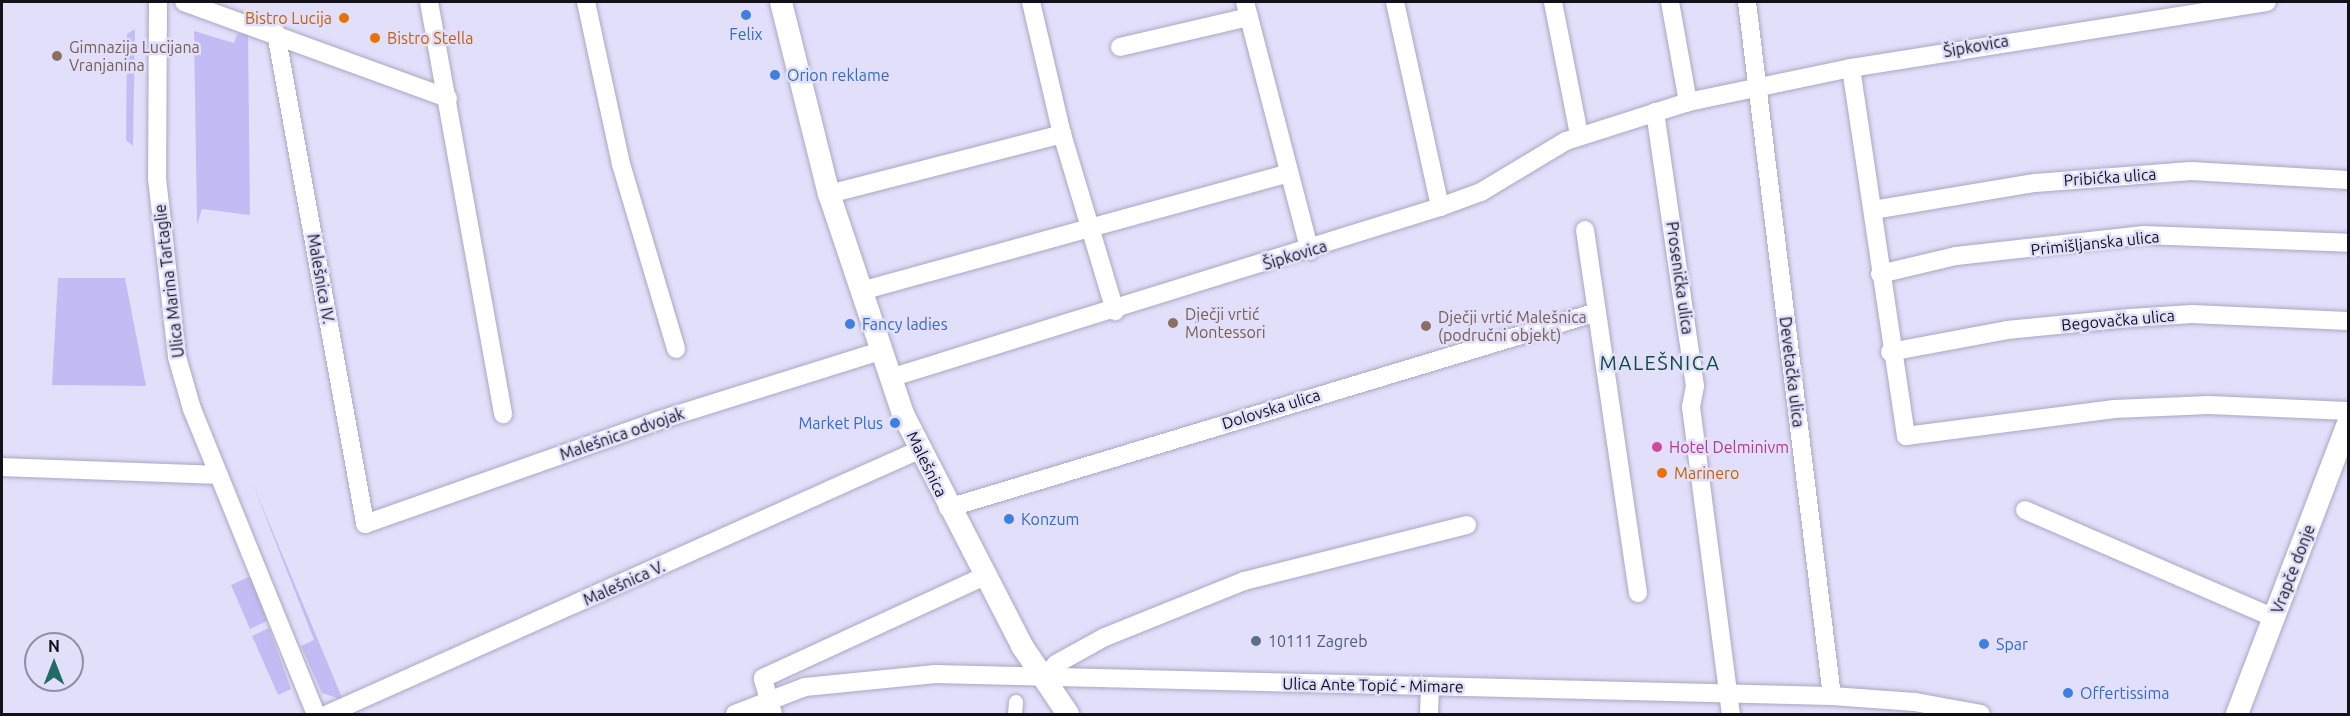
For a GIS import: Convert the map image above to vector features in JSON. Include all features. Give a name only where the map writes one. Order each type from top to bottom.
[{"type":"street","name":"Ulica Marina Tartaglie","points":[[158,2],[157,178],[171,321],[186,393],[316,714]]},
{"type":"street","points":[[184,2],[235,10],[276,33],[448,98]]},
{"type":"street","points":[[429,2],[503,414]]},
{"type":"street","points":[[586,2],[621,164],[676,349]]},
{"type":"street","name":"Malešnica","points":[[781,2],[830,194],[890,378],[919,450],[985,576],[1044,678],[1068,714]]},
{"type":"street","points":[[1031,2],[1062,134],[1115,310]]},
{"type":"street","points":[[1395,2],[1440,207]]},
{"type":"street","points":[[1553,2],[1579,135]]},
{"type":"street","points":[[1670,2],[1688,102]]},
{"type":"street","name":"Devetačka ulica","points":[[1747,2],[1760,84],[1832,696]]},
{"type":"street","name":"Šipkovica","points":[[890,378],[1310,251],[1440,207],[1481,192],[1579,135],[1688,102],[1760,84],[1851,68],[2267,2]]},
{"type":"street","points":[[1120,47],[1247,9],[1310,251]]},
{"type":"street","name":"Malešnica IV.","points":[[276,33],[365,524]]},
{"type":"street","points":[[1851,68],[1873,210],[1890,352],[1906,436],[2114,410],[2209,405],[2349,411]]},
{"type":"street","name":"Prosenička ulica","points":[[1655,112],[1695,386],[1692,407],[1731,714]]},
{"type":"street","points":[[830,194],[1062,134]]},
{"type":"street","name":"Pribićka ulica","points":[[1873,210],[2035,183],[2191,171],[2349,180]]},
{"type":"street","points":[[861,291],[1090,230],[1289,173]]},
{"type":"street","points":[[1585,230],[1594,313],[1638,593]]},
{"type":"street","name":"Primišljanska ulica","points":[[1880,274],[1956,256],[2144,235],[2349,243]]},
{"type":"street","name":"Dolovska ulica","points":[[948,508],[1594,313]]},
{"type":"street","name":"Begovačka ulica","points":[[1890,352],[2007,330],[2130,318],[2192,314],[2349,321]]},
{"type":"street","name":"Malešnica odvojak","points":[[365,524],[657,421],[881,351]]},
{"type":"street","name":"Vrapče donje","points":[[2236,714],[2349,423]]},
{"type":"street","name":"Malešnica V.","points":[[328,714],[919,450]]},
{"type":"street","points":[[2,467],[219,475]]},
{"type":"street","points":[[2025,510],[2274,618]]},
{"type":"street","points":[[1044,678],[1056,664],[1105,637],[1244,581],[1467,525]]},
{"type":"street","points":[[770,707],[763,678],[985,576]]},
{"type":"street","name":"Ulica Ante Topić - Mimare","points":[[735,714],[770,707],[805,687],[896,675],[1832,696],[1915,702],[1981,714]]},
{"type":"street","points":[[1429,714],[1430,686]]},
{"type":"shaded area","points":[[135,29],[133,146],[126,140],[127,34]]},
{"type":"shaded area","points":[[194,31],[234,43],[237,34],[248,33],[250,215],[202,209],[197,225]]},
{"type":"shaded area","points":[[58,278],[125,278],[146,386],[52,385]]},
{"type":"shaded area","points":[[252,482],[343,700],[322,693],[301,646],[314,640]]},
{"type":"shaded area","points":[[251,576],[267,621],[250,629],[231,585]]},
{"type":"shaded area","points":[[269,628],[291,689],[278,695],[252,636]]},
{"type":"place","name":"Felix","points":[[746,15]]},
{"type":"place","name":"Bistro Lucija","points":[[344,18]]},
{"type":"place","name":"Bistro Stella","points":[[375,38]]},
{"type":"place","name":"Gimnazija Lucijana Vranjanina","points":[[57,56]]},
{"type":"place","name":"Orion reklame","points":[[775,75]]},
{"type":"place","name":"Dječji vrtić Montessori","points":[[1173,323]]},
{"type":"place","name":"Fancy ladies","points":[[850,324]]},
{"type":"place","name":"Dječji vrtić Malešnica (područni objekt)","points":[[1426,326]]},
{"type":"place","name":"Market Plus","points":[[895,423]]},
{"type":"place","name":"Hotel Delminivm","points":[[1657,447]]},
{"type":"place","name":"Marinero","points":[[1662,473]]},
{"type":"place","name":"Konzum","points":[[1009,519]]},
{"type":"place","name":"10111 Zagreb","points":[[1256,641]]},
{"type":"place","name":"Spar","points":[[1984,644]]},
{"type":"place","name":"Offertissima","points":[[2068,693]]},
{"type":"district","name":"MALEŠNICA","points":[[1660,362]]}]
